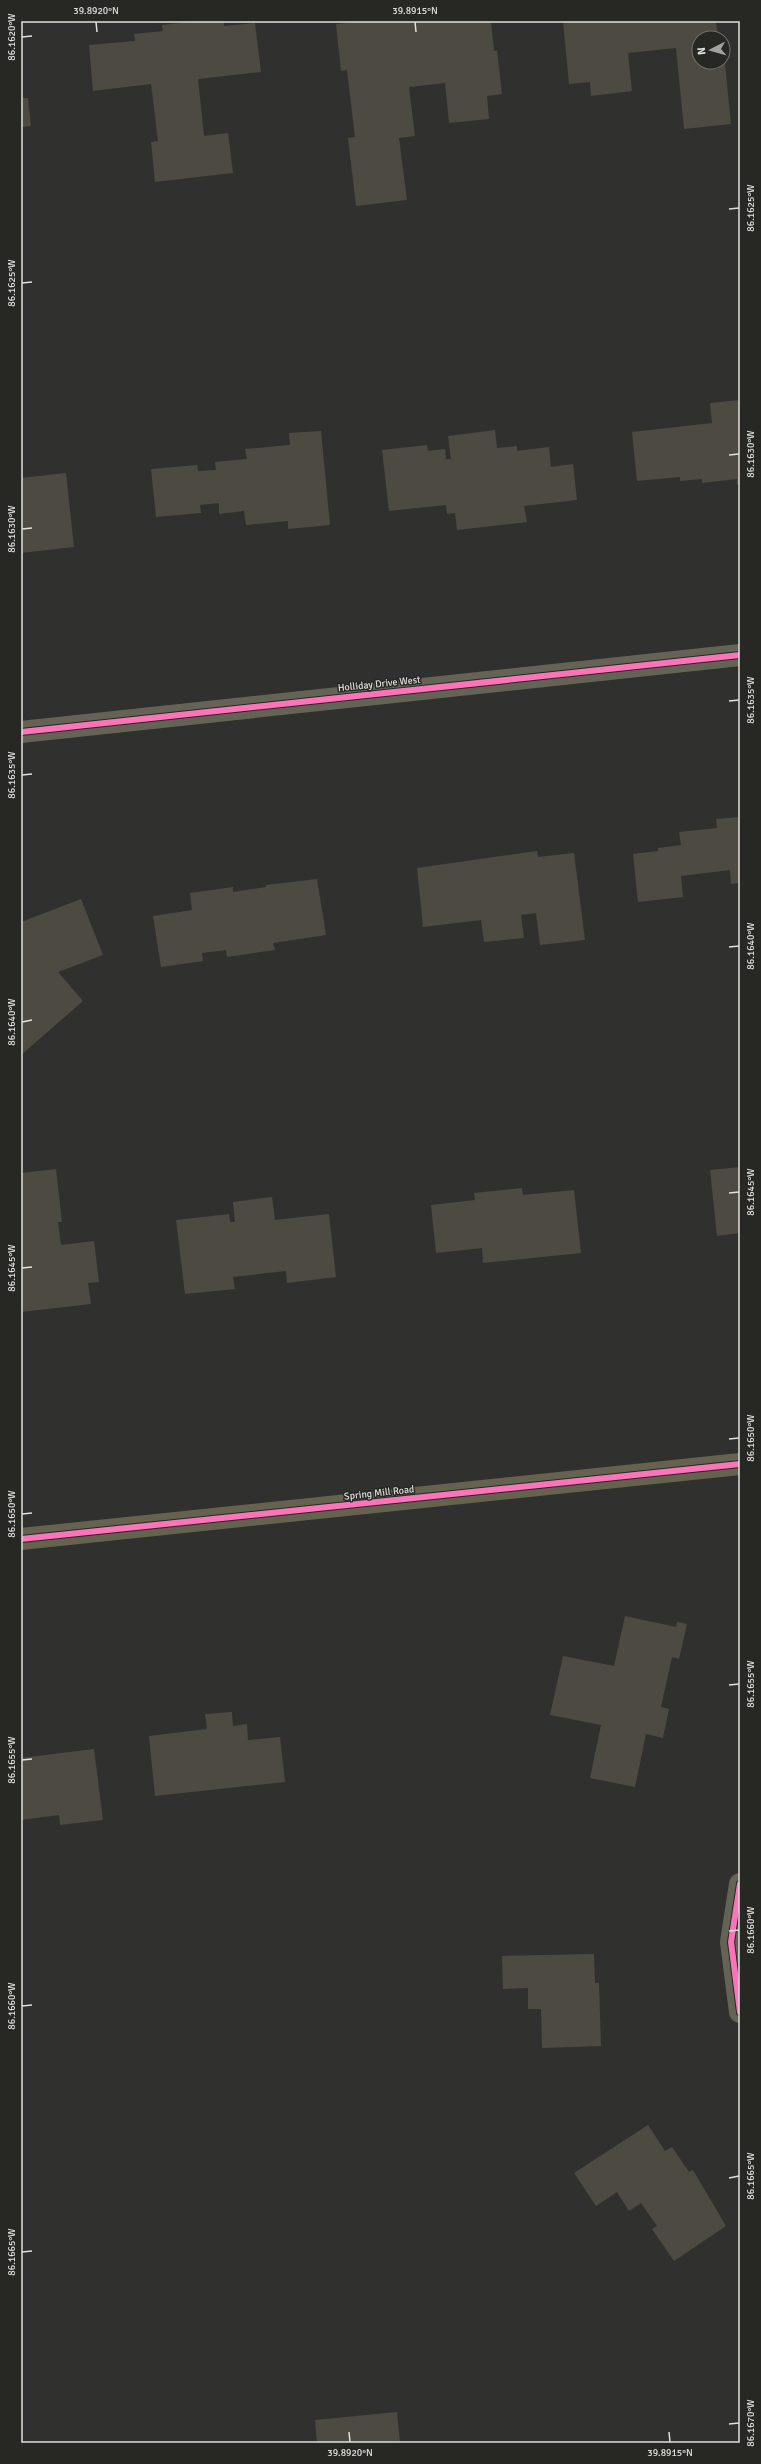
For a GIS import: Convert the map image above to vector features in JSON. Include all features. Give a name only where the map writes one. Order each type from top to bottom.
[{"type":"street","name":"Holliday Drive West","points":[[21,732],[740,655]]},
{"type":"street","name":"Spring Mill Road","points":[[21,1539],[740,1464]]},
{"type":"street","points":[[740,1884],[731,1942],[740,2012]]},
{"type":"building","points":[[197,21],[224,21],[224,26],[255,23],[261,72],[198,79],[204,136],[228,133],[233,173],[155,182],[151,142],[158,141],[151,84],[93,91],[89,45],[135,41],[134,34],[163,31],[162,25]]},
{"type":"building","points":[[364,21],[491,21],[494,51],[497,50],[502,94],[487,96],[489,119],[449,123],[445,83],[409,87],[415,136],[399,138],[407,200],[356,206],[348,138],[355,137],[347,70],[341,71],[336,24]]},
{"type":"building","points":[[563,21],[716,21],[717,30],[691,30],[691,70],[726,70],[731,124],[684,129],[676,48],[628,53],[632,91],[591,96],[590,82],[569,84]]},
{"type":"building","points":[[21,98],[28,98],[31,126],[21,127]]},
{"type":"building","points":[[740,400],[740,484],[737,485],[737,479],[702,483],[702,479],[680,481],[680,477],[637,481],[632,432],[712,423],[710,403]]},
{"type":"building","points":[[495,430],[497,448],[517,446],[517,451],[549,447],[551,467],[573,464],[577,500],[524,506],[527,522],[457,530],[455,513],[447,514],[446,505],[389,511],[382,450],[427,445],[428,451],[445,449],[446,459],[451,459],[448,436]]},
{"type":"building","points":[[321,431],[330,525],[288,529],[288,521],[246,525],[244,511],[219,514],[219,503],[200,505],[201,513],[156,517],[151,469],[197,465],[198,471],[216,470],[215,462],[247,459],[245,449],[290,445],[289,433]]},
{"type":"building","points":[[66,473],[74,547],[21,553],[21,478]]},
{"type":"building","points":[[740,817],[740,883],[731,884],[730,870],[681,876],[683,897],[638,902],[633,854],[658,851],[658,848],[681,845],[679,832],[717,828],[716,819]]},
{"type":"building","points":[[537,851],[538,857],[574,853],[585,940],[540,945],[536,913],[521,915],[524,938],[484,942],[481,920],[423,927],[417,868]]},
{"type":"building","points":[[317,879],[326,935],[273,943],[275,950],[227,957],[226,950],[202,953],[203,961],[161,967],[153,916],[192,910],[190,893],[233,887],[233,892],[266,887],[266,885]]},
{"type":"building","points":[[81,899],[103,955],[58,972],[83,1001],[21,1055],[21,922]]},
{"type":"building","points":[[740,1167],[740,1233],[717,1236],[710,1170]]},
{"type":"building","points":[[56,1169],[62,1222],[58,1222],[61,1245],[94,1241],[99,1282],[88,1283],[91,1304],[21,1312],[21,1173]]},
{"type":"building","points":[[522,1188],[523,1195],[574,1190],[581,1253],[483,1263],[482,1248],[436,1253],[431,1205],[475,1200],[474,1193]]},
{"type":"building","points":[[272,1197],[275,1220],[329,1214],[336,1277],[287,1283],[286,1271],[233,1277],[235,1289],[185,1294],[176,1220],[229,1214],[230,1222],[235,1222],[233,1202]]},
{"type":"building","points":[[625,1616],[676,1627],[677,1622],[687,1624],[679,1659],[672,1657],[661,1707],[669,1709],[663,1738],[646,1734],[635,1787],[590,1778],[601,1725],[550,1715],[563,1656],[614,1666]]},
{"type":"building","points":[[232,1712],[233,1726],[247,1724],[248,1740],[280,1737],[285,1782],[155,1796],[149,1736],[207,1729],[205,1714]]},
{"type":"building","points":[[94,1749],[103,1820],[60,1825],[59,1815],[21,1820],[21,1758]]},
{"type":"building","points":[[594,1954],[595,1983],[599,1983],[601,2046],[542,2048],[541,2009],[528,2009],[528,1988],[503,1989],[502,1956]]},
{"type":"building","points":[[648,2125],[665,2151],[672,2147],[689,2172],[693,2170],[726,2226],[674,2261],[652,2229],[657,2226],[641,2203],[629,2211],[617,2192],[596,2206],[574,2173]]},
{"type":"building","points":[[397,2412],[400,2443],[317,2443],[315,2420]]},
{"type":"cycle path","points":[[21,732],[740,655]]},
{"type":"cycle path","points":[[21,1539],[740,1464]]},
{"type":"cycle path","points":[[740,1884],[731,1942],[740,2012]]}]
